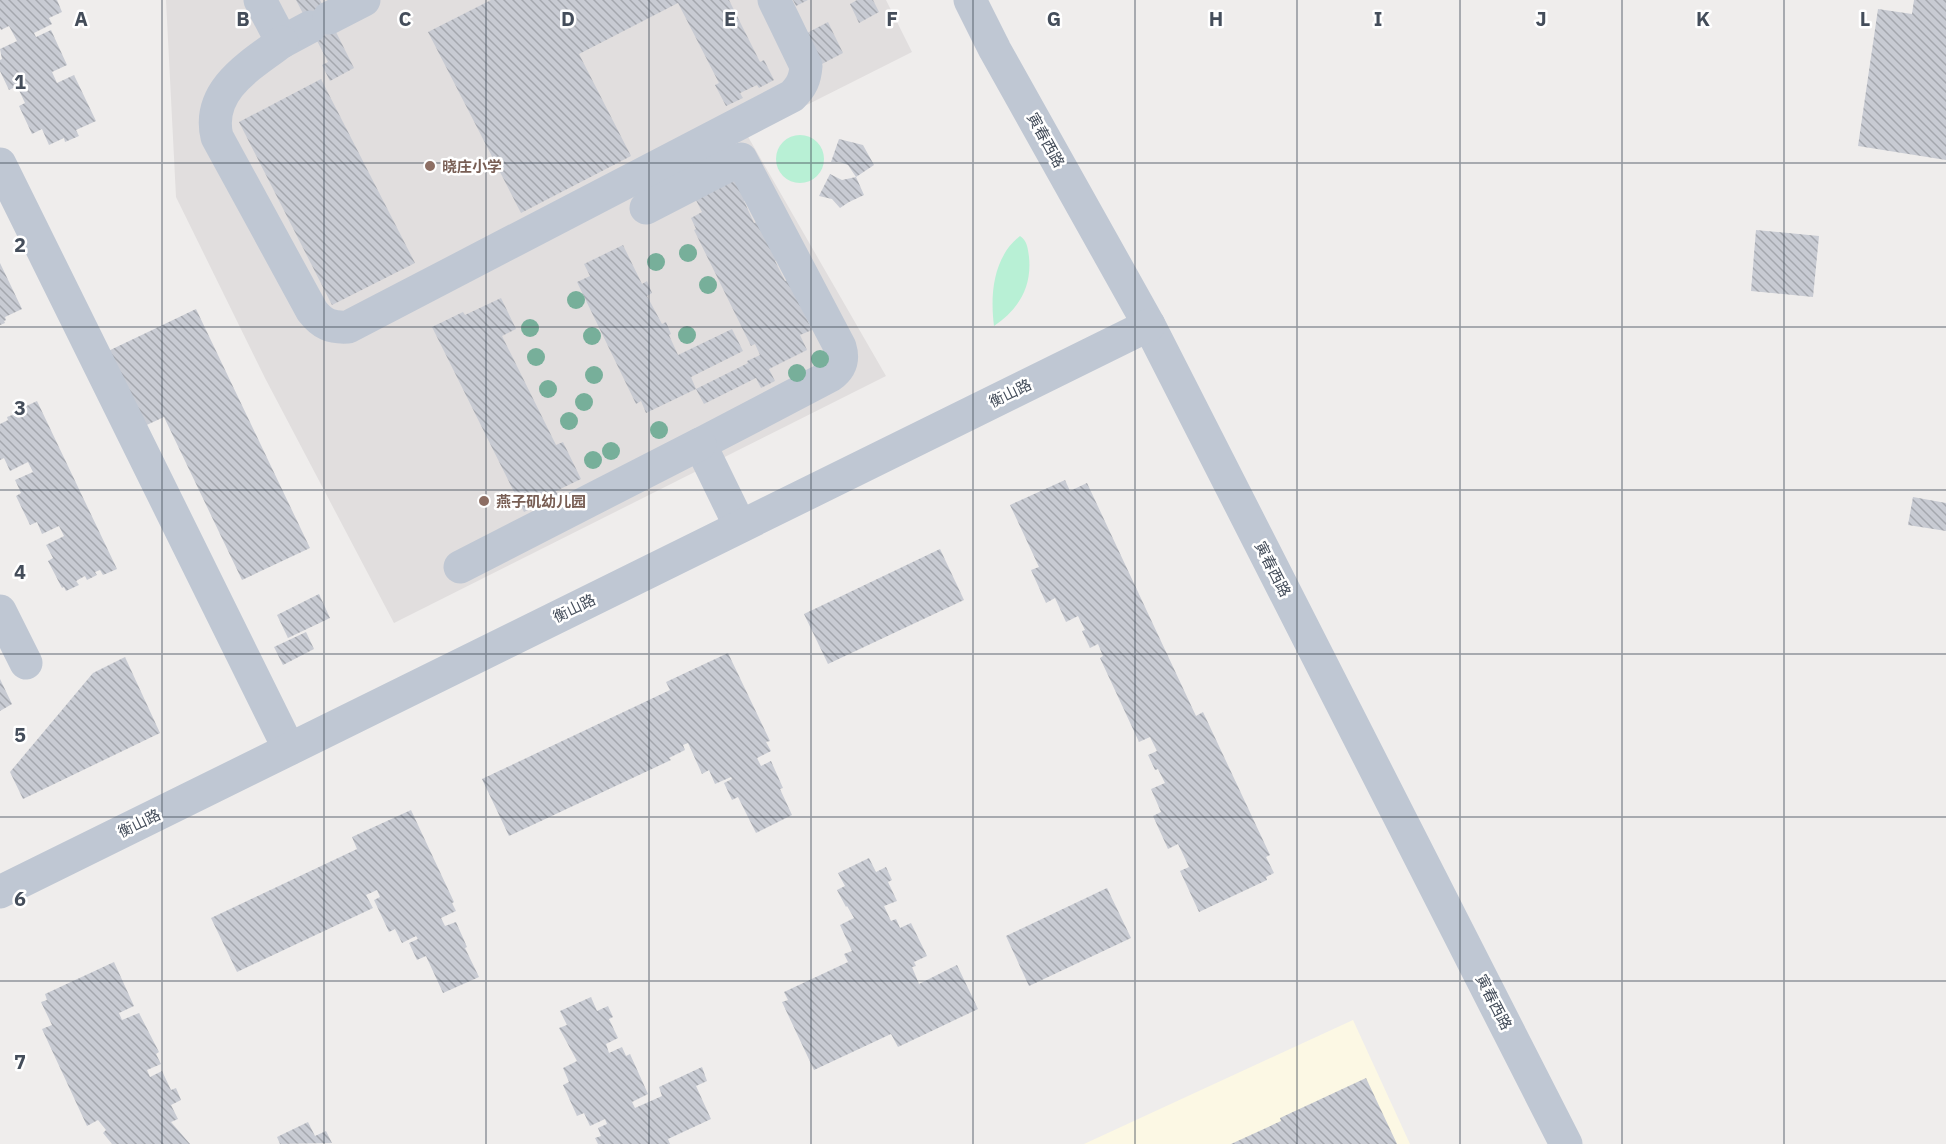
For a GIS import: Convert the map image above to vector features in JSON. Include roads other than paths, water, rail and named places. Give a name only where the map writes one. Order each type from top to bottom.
[{"type":"street","points":[[260,0],[307,29]]},
{"type":"street","points":[[364,0],[307,29],[258,60],[225,92],[215,111],[214,124],[217,137],[312,311],[319,321],[339,328],[348,327],[792,96],[805,77],[806,66],[774,0]]},
{"type":"street","name":"寅春西路","points":[[970,0],[1149,325],[1566,1144]]},
{"type":"street","points":[[460,567],[837,371],[842,355],[840,347],[741,159],[646,208]]},
{"type":"street","points":[[0,164],[289,749]]},
{"type":"street","name":"衡山路","points":[[0,892],[1149,325]]},
{"type":"street","points":[[700,444],[741,526]]},
{"type":"street","points":[[0,611],[26,663]]},
{"type":"place","name":"晓庄小学","points":[[430,166]]},
{"type":"place","name":"燕子矶幼儿园","points":[[484,501]]}]
